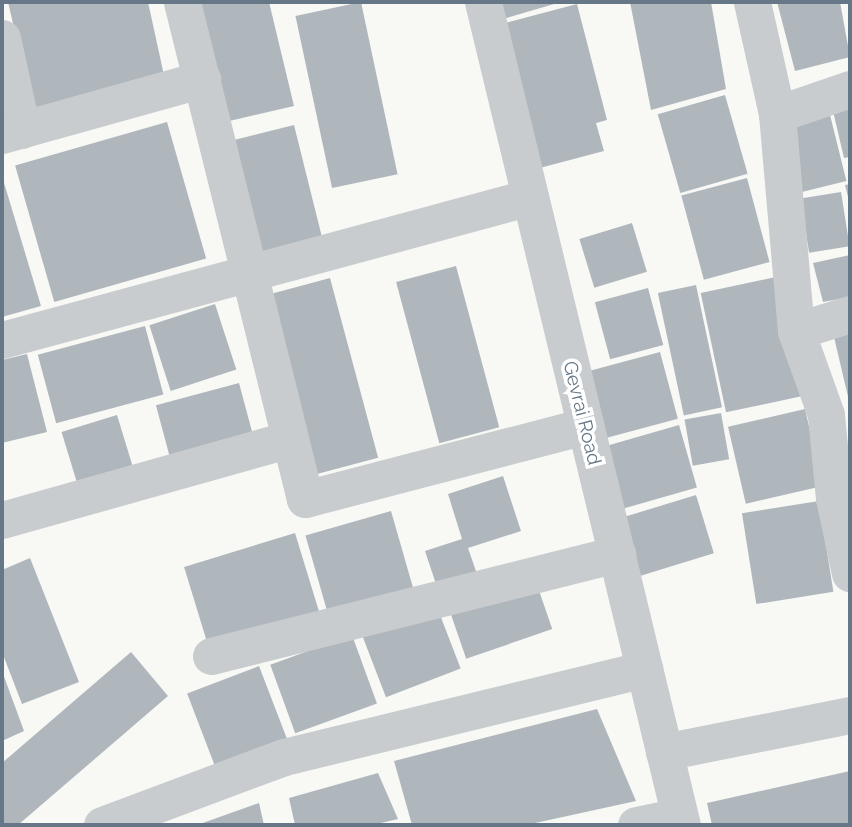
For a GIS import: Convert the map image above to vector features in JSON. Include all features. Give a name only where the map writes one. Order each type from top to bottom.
[{"type":"street","points":[[182,2],[251,273],[304,499],[586,426]]},
{"type":"street","name":"Gevrai Road","points":[[483,2],[681,821]]},
{"type":"street","points":[[752,2],[777,114],[796,331],[826,415],[842,496],[850,573]]},
{"type":"street","points":[[2,38],[12,132],[202,79]]},
{"type":"street","points":[[777,114],[850,89]]},
{"type":"street","points":[[2,340],[530,197]]},
{"type":"street","points":[[796,331],[850,314]]},
{"type":"street","points":[[2,520],[290,439]]},
{"type":"street","points":[[211,656],[617,554]]},
{"type":"street","points":[[102,825],[284,757],[644,668]]},
{"type":"street","points":[[664,752],[850,715]]},
{"type":"street","points":[[635,825],[681,821]]},
{"type":"building","points":[[8,2],[148,2],[165,80],[33,110]]},
{"type":"building","points":[[196,2],[269,2],[294,106],[225,122]]},
{"type":"building","points":[[361,2],[398,174],[332,188],[295,16]]},
{"type":"building","points":[[491,2],[561,2],[496,21]]},
{"type":"building","points":[[630,2],[711,2],[726,89],[651,110]]},
{"type":"building","points":[[777,2],[840,2],[850,57],[795,71]]},
{"type":"building","points":[[577,4],[607,120],[596,123],[604,151],[532,170],[494,26]]},
{"type":"building","points":[[725,95],[748,174],[680,193],[658,114]]},
{"type":"building","points":[[850,106],[850,157],[844,158],[833,111]]},
{"type":"building","points":[[830,115],[846,181],[801,192],[784,126]]},
{"type":"building","points":[[167,122],[206,258],[54,302],[15,166]]},
{"type":"building","points":[[294,125],[323,239],[258,256],[229,141]]},
{"type":"building","points":[[2,176],[41,306],[2,317]]},
{"type":"building","points":[[747,178],[770,262],[704,280],[681,196]]},
{"type":"building","points":[[850,184],[850,201],[849,201],[845,185]]},
{"type":"building","points":[[841,192],[850,246],[809,253],[801,198]]},
{"type":"building","points":[[632,223],[647,272],[594,288],[579,239]]},
{"type":"building","points":[[850,255],[850,297],[823,302],[813,263]]},
{"type":"building","points":[[456,266],[499,427],[439,443],[396,282]]},
{"type":"building","points":[[776,277],[801,396],[726,412],[701,293]]},
{"type":"building","points":[[330,278],[378,458],[309,476],[260,297]]},
{"type":"building","points":[[696,285],[722,407],[684,415],[658,293]]},
{"type":"building","points":[[648,288],[663,345],[610,359],[595,302]]},
{"type":"building","points":[[215,304],[236,370],[171,391],[149,325]]},
{"type":"building","points":[[145,326],[163,395],[56,423],[38,355]]},
{"type":"building","points":[[850,333],[850,401],[849,401],[834,337]]},
{"type":"building","points":[[660,352],[678,419],[595,441],[577,374]]},
{"type":"building","points":[[27,354],[47,432],[2,443],[2,360]]},
{"type":"building","points":[[239,383],[254,440],[171,462],[156,405]]},
{"type":"building","points":[[805,409],[823,486],[746,504],[728,427]]},
{"type":"building","points":[[721,413],[729,459],[693,466],[685,419]]},
{"type":"building","points":[[117,415],[134,471],[79,488],[62,432]]},
{"type":"building","points":[[679,425],[697,487],[616,511],[598,448]]},
{"type":"building","points":[[503,476],[521,531],[468,548],[478,577],[438,590],[425,551],[462,539],[448,494]]},
{"type":"building","points":[[696,495],[714,553],[633,578],[615,520]]},
{"type":"building","points":[[819,501],[833,592],[756,604],[742,513]]},
{"type":"building","points":[[391,511],[413,589],[328,613],[305,536]]},
{"type":"building","points":[[295,533],[320,615],[209,649],[184,567]]},
{"type":"building","points":[[30,558],[79,682],[22,704],[2,652],[2,570]]},
{"type":"building","points":[[535,579],[552,629],[466,659],[449,609]]},
{"type":"building","points":[[437,607],[461,669],[386,697],[362,636]]},
{"type":"building","points":[[352,635],[377,704],[295,733],[270,665]]},
{"type":"building","points":[[131,652],[168,696],[18,825],[2,825],[2,763]]},
{"type":"building","points":[[259,666],[288,743],[217,770],[187,694]]},
{"type":"building","points":[[2,671],[24,731],[2,741]]},
{"type":"building","points":[[597,709],[636,801],[526,825],[412,825],[394,761]]},
{"type":"building","points":[[850,771],[850,825],[712,825],[707,803]]},
{"type":"building","points":[[378,773],[398,819],[372,825],[295,825],[289,798]]},
{"type":"building","points":[[259,803],[264,825],[197,825]]}]
